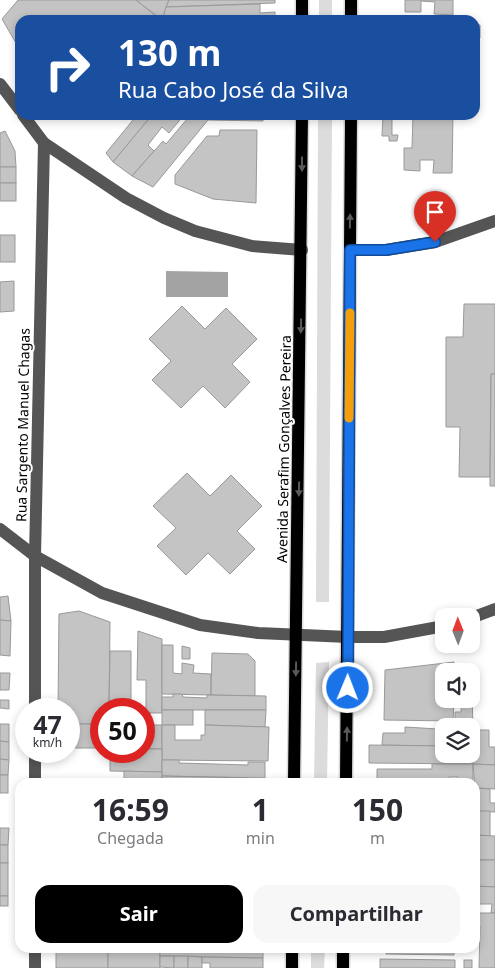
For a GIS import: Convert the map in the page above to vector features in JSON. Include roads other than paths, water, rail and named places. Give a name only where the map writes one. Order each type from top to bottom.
[{"type":"main road","points":[[302,0],[302,15]]},
{"type":"main road","points":[[351,0],[351,15]]},
{"type":"main road","name":"Avenida Serafim Gonçalves Pereira","points":[[294,778],[302,250],[302,120]]},
{"type":"main road","points":[[346,778],[350,120]]},
{"type":"main road","points":[[292,953],[292,968]]},
{"type":"main road","points":[[343,953],[343,968]]},
{"type":"street","points":[[0,84],[15,104]]},
{"type":"street","points":[[27,120],[44,143],[126,198],[171,221],[194,231],[252,246],[302,250]]},
{"type":"street","name":"Rua Sargento Manuel Chagas","points":[[35,698],[35,556],[44,143]]},
{"type":"street","points":[[350,250],[386,250],[435,242],[495,221]]},
{"type":"street","points":[[0,529],[35,556],[102,593],[200,625],[258,633],[348,637],[384,637],[435,628]]},
{"type":"street","points":[[480,615],[495,610]]},
{"type":"street","points":[[35,763],[35,778]]},
{"type":"street","points":[[35,953],[35,968]]}]
